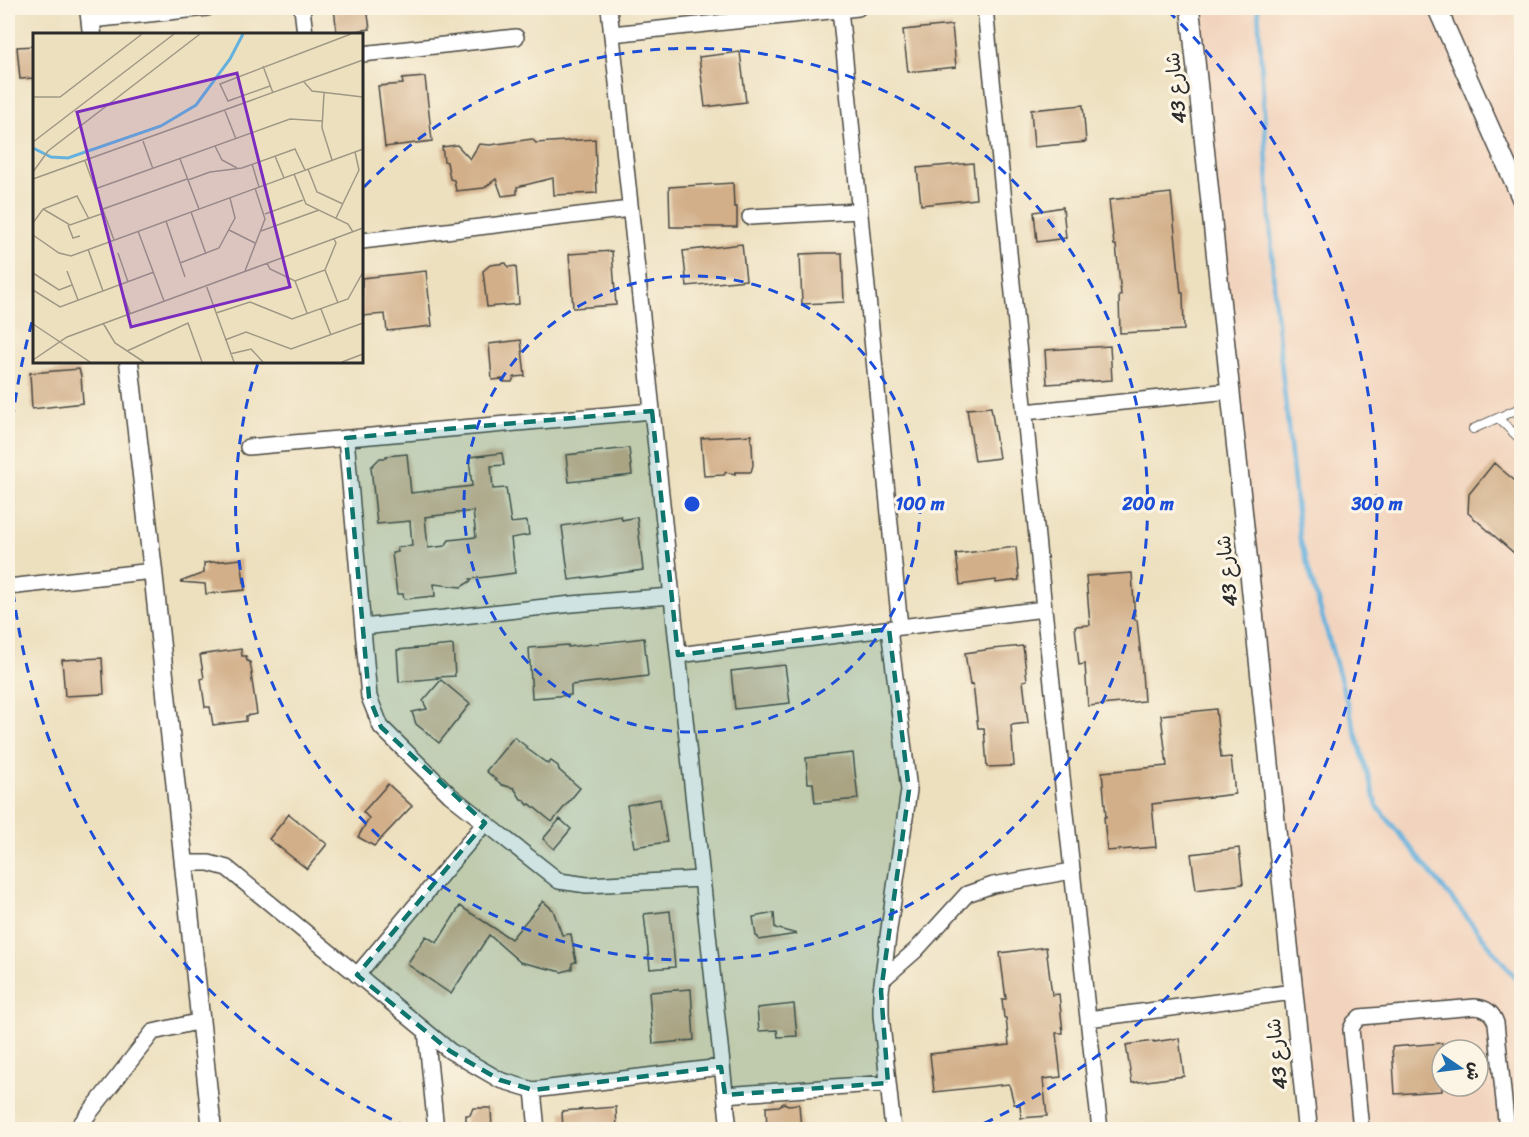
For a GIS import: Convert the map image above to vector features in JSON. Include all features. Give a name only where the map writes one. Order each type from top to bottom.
[{"type":"street","points":[[91,21],[207,8]]},
{"type":"street","points":[[302,8],[305,33]]},
{"type":"street","points":[[609,8],[729,1130]]},
{"type":"street","points":[[612,34],[810,10],[858,8]]},
{"type":"street","points":[[985,8],[1044,609],[1100,1130]]},
{"type":"street","name":"شارع 43","points":[[1190,8],[1308,1130]]},
{"type":"street","points":[[1437,8],[1521,200]]},
{"type":"street","points":[[840,9],[860,211],[909,790],[883,979],[881,1016],[893,1130]]},
{"type":"street","points":[[363,54],[516,37]]},
{"type":"street","points":[[363,241],[630,209]]},
{"type":"street","points":[[750,217],[860,211]]},
{"type":"street","points":[[129,363],[212,1130]]},
{"type":"street","points":[[1024,412],[1230,391]]},
{"type":"street","points":[[248,447],[652,411]]},
{"type":"street","points":[[346,438],[369,697],[381,727],[450,795],[559,881],[587,885],[701,879]]},
{"type":"street","points":[[8,586],[153,571]]},
{"type":"street","points":[[363,627],[572,604],[671,596]]},
{"type":"street","points":[[678,655],[1044,609]]},
{"type":"street","points":[[357,975],[485,823]]},
{"type":"street","points":[[184,863],[209,863],[226,868],[450,1051],[500,1080],[533,1090],[721,1067]]},
{"type":"street","points":[[883,979],[922,945],[967,894],[993,885],[1072,871]]},
{"type":"street","points":[[1088,1019],[1293,992]]},
{"type":"street","points":[[1361,1130],[1351,1029],[1354,1023],[1360,1017],[1475,1007],[1488,1011],[1496,1023],[1507,1130]]},
{"type":"street","points":[[76,1130],[153,1032],[201,1021]]},
{"type":"street","points":[[426,1031],[436,1130]]},
{"type":"street","points":[[725,1095],[888,1083]]},
{"type":"street","points":[[533,1090],[537,1130]]},
{"type":"lane","points":[[1473,429],[1521,407]]},
{"type":"lane","points":[[1498,418],[1521,441]]},
{"type":"highlighted area","points":[[652,411],[678,655],[889,629],[909,790],[881,991],[888,1083],[725,1095],[721,1067],[533,1090],[500,1080],[450,1051],[357,975],[485,823],[381,727],[369,697],[346,438]]},
{"type":"shaded area","points":[[1190,8],[1508,8],[1521,37],[1521,1129],[1308,1129]]},
{"type":"building","points":[[334,8],[367,8],[370,29],[337,33]]},
{"type":"building","points":[[952,25],[956,67],[908,72],[903,30]]},
{"type":"building","points":[[33,46],[33,78],[20,79],[17,47]]},
{"type":"building","points":[[740,52],[746,102],[705,107],[699,57]]},
{"type":"building","points":[[425,77],[432,141],[385,147],[378,86],[403,84],[402,79]]},
{"type":"building","points":[[1083,105],[1086,142],[1034,147],[1031,110]]},
{"type":"building","points":[[532,139],[536,143],[595,139],[597,193],[554,195],[553,178],[517,187],[517,194],[502,196],[496,179],[484,188],[456,191],[454,180],[450,179],[447,162],[444,161],[442,147],[457,145],[470,159],[479,144],[490,145]]},
{"type":"building","points":[[973,163],[976,199],[921,205],[917,168]]},
{"type":"building","points":[[733,183],[734,207],[737,207],[737,227],[670,227],[669,187]]},
{"type":"building","points":[[1171,193],[1181,293],[1183,293],[1184,330],[1120,333],[1119,296],[1121,295],[1109,200]]},
{"type":"building","points":[[1063,207],[1066,238],[1037,242],[1034,212]]},
{"type":"building","points":[[742,244],[746,280],[687,286],[683,251]]},
{"type":"building","points":[[612,251],[616,305],[573,308],[569,254]]},
{"type":"building","points":[[842,253],[844,302],[802,304],[800,254]]},
{"type":"building","points":[[506,263],[508,267],[516,266],[519,304],[487,307],[483,271],[490,265]]},
{"type":"building","points":[[426,271],[432,326],[387,331],[385,314],[363,316],[363,278]]},
{"type":"building","points":[[521,340],[525,376],[514,377],[512,382],[504,382],[503,379],[492,380],[489,344]]},
{"type":"building","points":[[1110,346],[1112,380],[1047,384],[1045,350]]},
{"type":"building","points":[[79,369],[83,403],[32,409],[30,373]]},
{"type":"building","points":[[991,407],[999,458],[975,461],[967,409]]},
{"type":"building","points":[[752,435],[753,465],[751,472],[735,472],[735,474],[726,472],[724,475],[704,476],[701,438]]},
{"type":"building","points":[[629,448],[632,475],[569,482],[566,455]]},
{"type":"building","points":[[502,453],[504,465],[491,466],[493,489],[506,488],[511,523],[527,521],[529,535],[511,538],[515,573],[470,579],[471,581],[461,587],[434,584],[435,596],[404,599],[403,594],[397,594],[392,553],[398,552],[397,547],[412,546],[410,521],[377,524],[371,467],[380,458],[407,454],[411,493],[472,486],[469,457]],"holes":[[[473,511],[476,537],[449,540],[445,546],[428,548],[425,517]]]},
{"type":"building","points":[[1494,463],[1521,486],[1521,559],[1468,513],[1469,494]]},
{"type":"building","points":[[621,516],[622,520],[637,517],[643,570],[569,580],[562,526]]},
{"type":"building","points":[[1016,547],[1019,580],[996,583],[996,580],[960,585],[956,554]]},
{"type":"building","points":[[241,559],[245,590],[206,594],[205,584],[180,582],[204,573],[204,563]]},
{"type":"building","points":[[1132,573],[1144,701],[1088,706],[1085,664],[1079,665],[1075,626],[1090,625],[1086,576]]},
{"type":"building","points":[[644,638],[648,676],[571,685],[571,695],[532,698],[529,648],[568,645],[568,647]]},
{"type":"building","points":[[453,645],[455,676],[399,682],[397,650]]},
{"type":"building","points":[[1023,646],[1027,680],[1023,681],[1028,723],[1011,725],[1014,766],[987,767],[984,728],[978,728],[973,684],[970,685],[965,653]]},
{"type":"building","points":[[241,649],[242,656],[246,656],[247,661],[250,662],[257,714],[246,716],[246,721],[213,725],[210,707],[205,707],[200,655]]},
{"type":"building","points":[[102,658],[104,694],[65,696],[62,660]]},
{"type":"building","points":[[785,665],[790,703],[735,709],[731,671]]},
{"type":"building","points":[[441,680],[470,704],[439,743],[416,724],[412,712],[427,709],[423,701]]},
{"type":"building","points":[[1216,709],[1221,758],[1231,757],[1235,794],[1152,804],[1156,847],[1107,851],[1102,772],[1167,766],[1161,715]]},
{"type":"building","points":[[514,737],[548,764],[551,761],[558,766],[559,770],[580,788],[552,822],[521,799],[514,788],[502,785],[486,771]]},
{"type":"building","points":[[853,753],[858,799],[815,803],[813,783],[808,783],[806,758]]},
{"type":"building","points":[[388,784],[412,806],[374,846],[358,837],[369,818],[363,812]]},
{"type":"building","points":[[660,799],[667,842],[634,847],[627,805]]},
{"type":"building","points":[[289,814],[327,844],[307,869],[269,839]]},
{"type":"building","points":[[560,819],[571,829],[554,849],[543,839]]},
{"type":"building","points":[[1239,848],[1243,884],[1196,890],[1191,854]]},
{"type":"building","points":[[543,901],[553,910],[562,935],[571,934],[576,962],[572,963],[572,969],[562,972],[520,962],[489,935],[451,994],[407,964],[426,936],[437,943],[460,906],[511,939]]},
{"type":"building","points":[[670,911],[675,967],[650,969],[644,914]]},
{"type":"building","points":[[774,913],[775,928],[797,934],[759,940],[756,936],[753,917]]},
{"type":"building","points":[[1046,947],[1052,995],[1059,994],[1063,1033],[1056,1033],[1061,1077],[1043,1079],[1047,1116],[1021,1118],[1020,1105],[1014,1104],[1009,1084],[934,1092],[930,1054],[1009,1045],[1002,999],[1006,999],[1000,953]]},
{"type":"building","points":[[691,989],[694,1040],[653,1044],[649,992]]},
{"type":"building","points":[[794,1004],[797,1036],[778,1037],[777,1030],[759,1031],[757,1008]]},
{"type":"building","points":[[1179,1038],[1184,1076],[1132,1083],[1126,1045]]},
{"type":"building","points":[[1430,1044],[1430,1092],[1395,1094],[1392,1047]]},
{"type":"building","points":[[784,1103],[799,1104],[801,1130],[767,1130],[766,1107],[779,1106]]},
{"type":"building","points":[[616,1107],[617,1130],[563,1130],[562,1111]]},
{"type":"building","points":[[473,1108],[491,1108],[492,1130],[466,1130],[466,1115],[470,1115]]},
{"type":"waterway","points":[[1258,8],[1275,304],[1300,539],[1377,806],[1522,986]]}]
